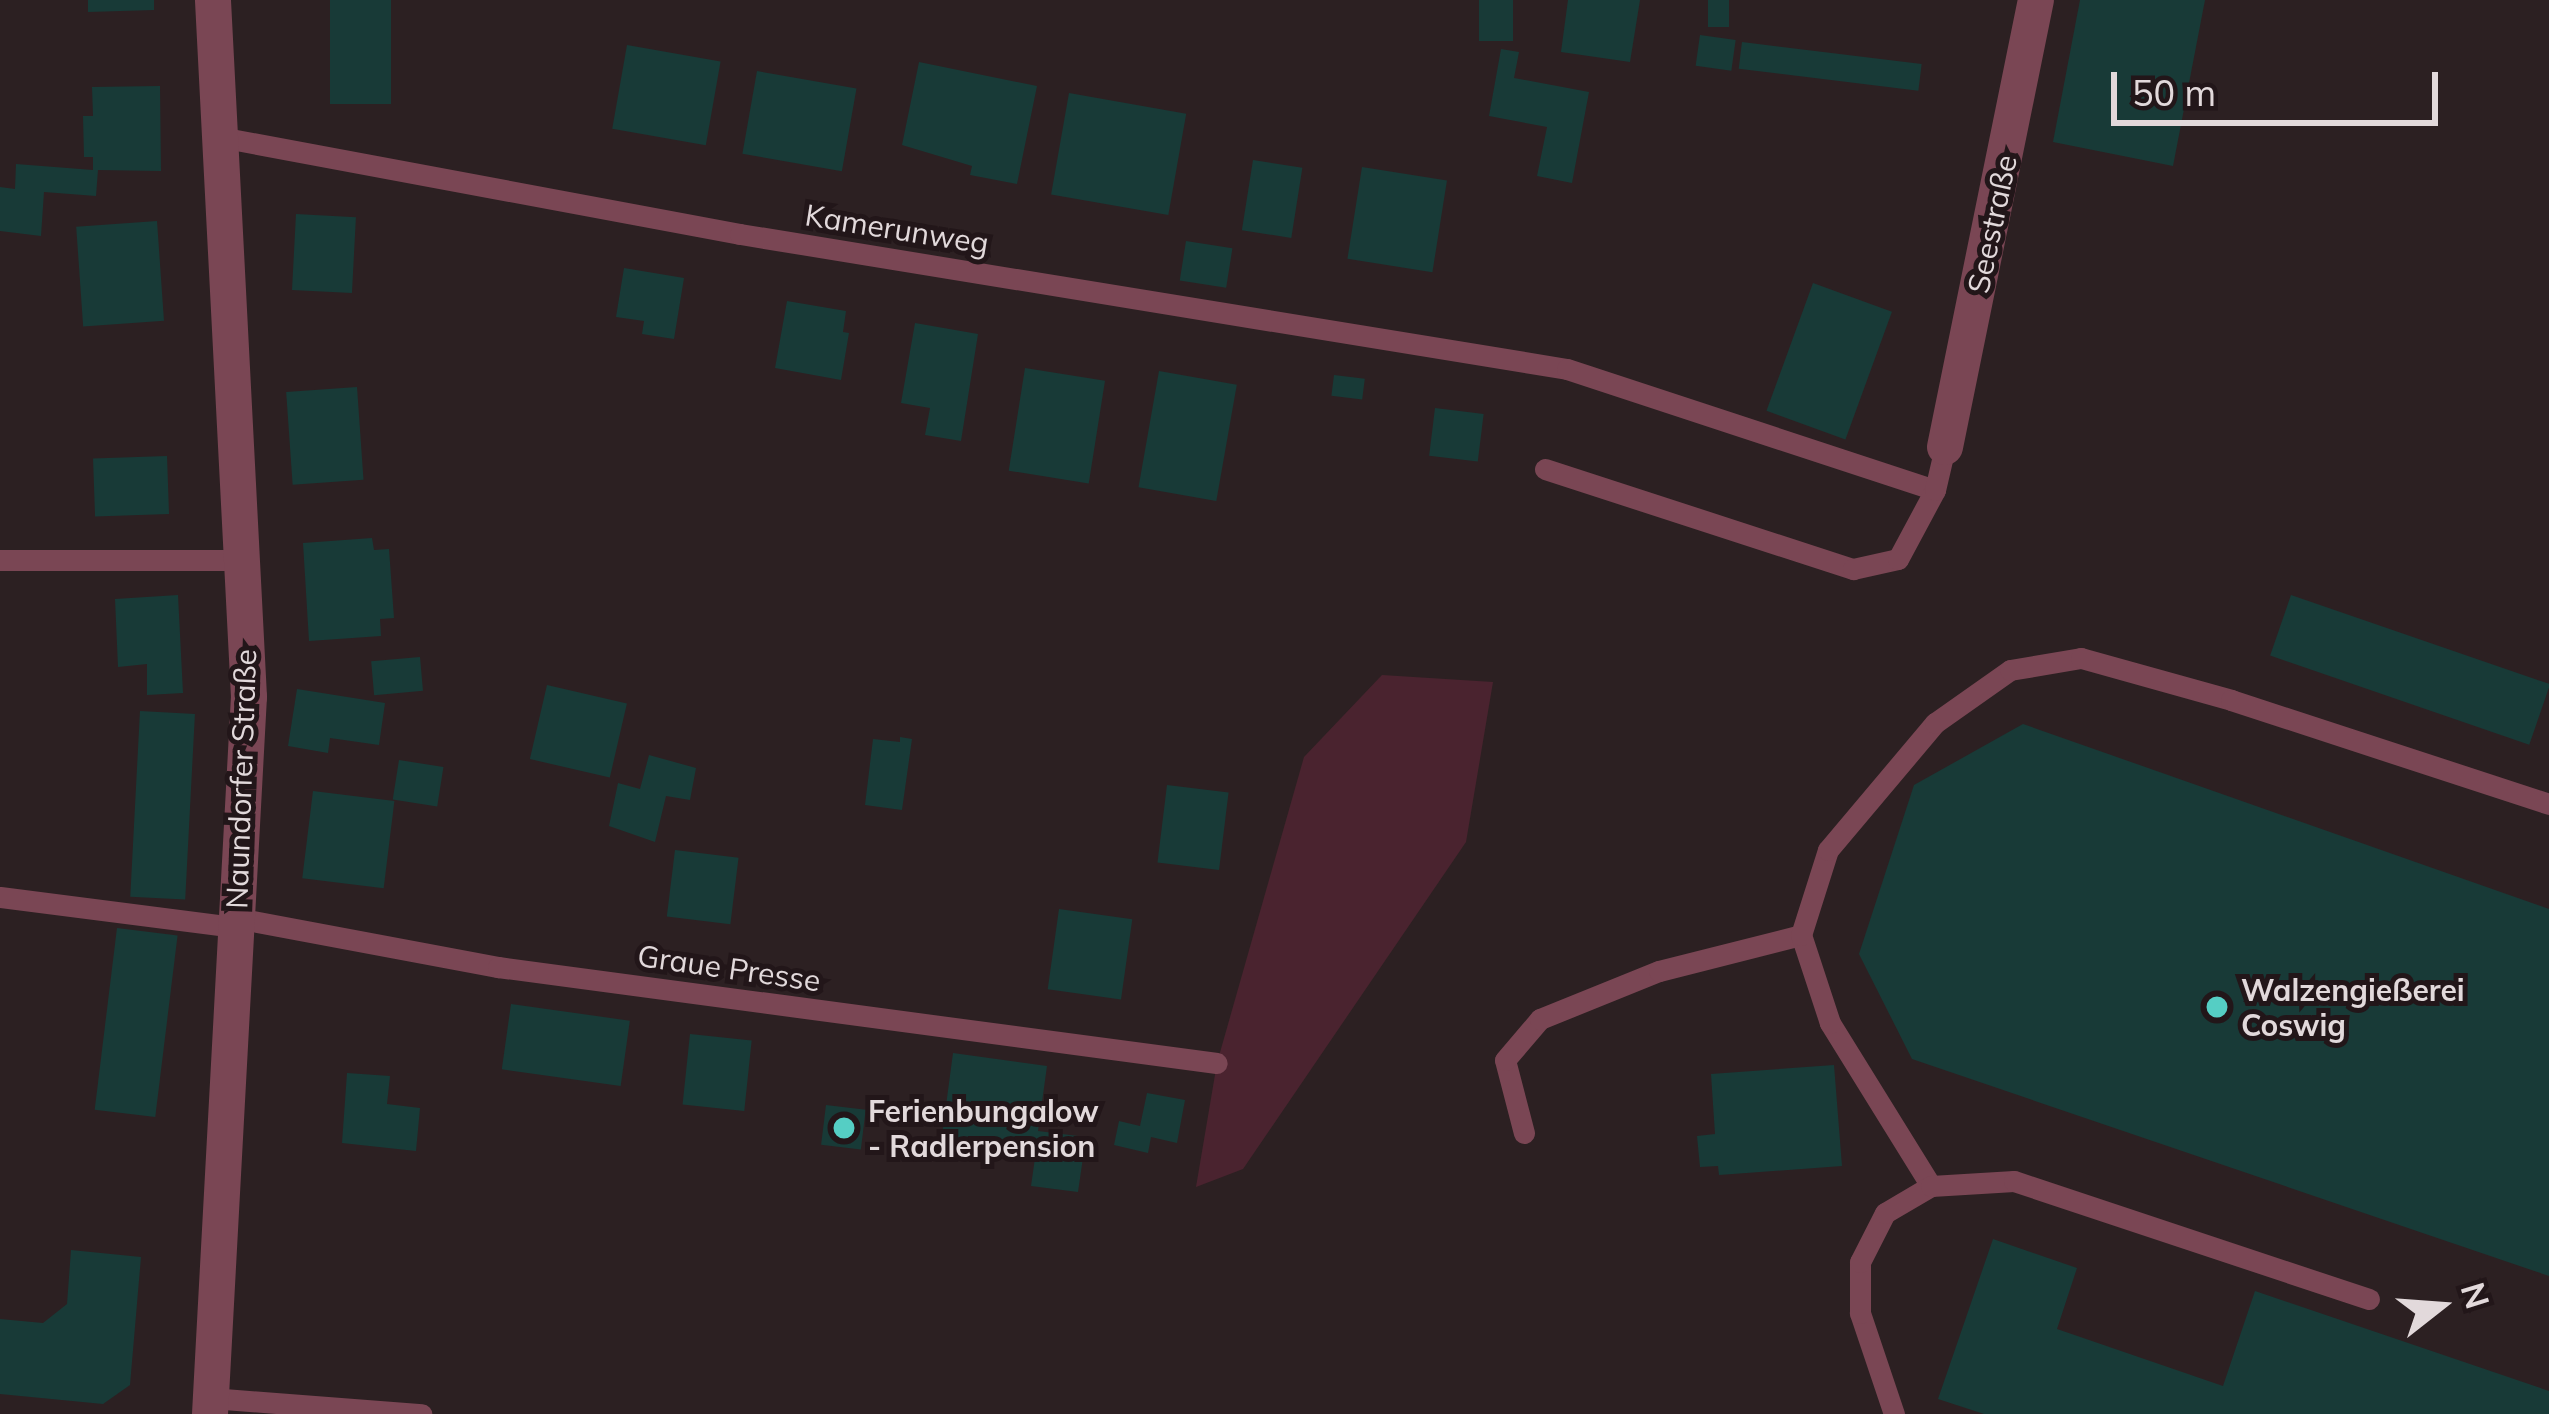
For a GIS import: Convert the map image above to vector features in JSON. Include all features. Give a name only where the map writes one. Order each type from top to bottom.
[{"type":"street","name":"Naundorfer Straße","points":[[211,1406],[249,697],[213,0]]},
{"type":"street","name":"Seestraße","points":[[1945,447],[2036,0]]},
{"type":"lane","name":"Kamerunweg","points":[[220,137],[740,234],[1567,369],[1935,490]]},
{"type":"lane","points":[[1545,469],[1853,569],[1898,559],[1935,490],[1945,447]]},
{"type":"lane","points":[[0,560],[242,560]]},
{"type":"lane","points":[[1930,1186],[1830,1023],[1801,935],[1828,850],[1935,723],[2010,670],[2081,658],[2231,700],[2549,804]]},
{"type":"lane","name":"Graue Presse","points":[[0,897],[236,922],[498,967],[1216,1064]]},
{"type":"lane","points":[[1524,1133],[1505,1060],[1540,1019],[1658,971],[1801,935]]},
{"type":"lane","points":[[1894,1414],[1860,1312],[1860,1262],[1885,1213],[1930,1186],[2014,1181],[2369,1299]]},
{"type":"lane","points":[[211,1406],[421,1414]]},
{"type":"shaded area","points":[[1382,675],[1493,682],[1466,842],[1243,1169],[1196,1187],[1217,1063],[1304,757]]},
{"type":"building","points":[[88,0],[154,0],[154,10],[88,12]]},
{"type":"building","points":[[330,0],[391,0],[391,104],[330,104]]},
{"type":"building","points":[[1479,0],[1513,0],[1513,41],[1479,41]]},
{"type":"building","points":[[1568,0],[1640,0],[1630,62],[1561,52]]},
{"type":"building","points":[[1708,0],[1729,0],[1729,27],[1708,27]]},
{"type":"building","points":[[2080,0],[2205,0],[2173,166],[2053,142]]},
{"type":"building","points":[[1700,35],[1736,40],[1731,71],[1696,66]]},
{"type":"building","points":[[1742,42],[1922,64],[1918,91],[1739,69]]},
{"type":"building","points":[[627,45],[721,61],[706,145],[612,129]]},
{"type":"building","points":[[1501,49],[1519,52],[1514,78],[1589,92],[1572,183],[1537,176],[1547,127],[1489,116]]},
{"type":"building","points":[[919,62],[1037,86],[1017,184],[970,175],[972,166],[902,145]]},
{"type":"building","points":[[757,71],[856,89],[842,171],[742,154]]},
{"type":"building","points":[[160,86],[161,171],[98,170],[96,196],[44,192],[41,236],[0,231],[0,187],[15,189],[16,164],[93,170],[93,157],[84,157],[83,116],[93,116],[92,87]]},
{"type":"building","points":[[1069,93],[1186,114],[1168,215],[1051,194]]},
{"type":"building","points":[[1253,160],[1302,168],[1291,238],[1242,230]]},
{"type":"building","points":[[1362,167],[1447,180],[1432,272],[1347,259]]},
{"type":"building","points":[[296,214],[356,217],[352,293],[292,290]]},
{"type":"building","points":[[157,221],[164,321],[83,326],[76,227]]},
{"type":"building","points":[[1186,241],[1232,248],[1226,288],[1180,281]]},
{"type":"building","points":[[624,268],[684,278],[674,339],[642,334],[644,321],[616,317]]},
{"type":"building","points":[[1813,283],[1892,312],[1845,440],[1766,411]]},
{"type":"building","points":[[787,301],[846,311],[843,332],[849,333],[841,380],[775,368]]},
{"type":"building","points":[[915,323],[978,334],[961,441],[925,435],[930,408],[901,403]]},
{"type":"building","points":[[1025,368],[1105,381],[1089,483],[1009,471]]},
{"type":"building","points":[[1159,371],[1237,385],[1216,501],[1139,487]]},
{"type":"building","points":[[1334,375],[1365,379],[1362,400],[1331,396]]},
{"type":"building","points":[[357,387],[363,480],[293,485],[286,392]]},
{"type":"building","points":[[1435,408],[1484,414],[1478,462],[1429,456]]},
{"type":"building","points":[[167,456],[169,514],[95,517],[93,459]]},
{"type":"building","points":[[372,538],[374,550],[389,549],[394,618],[380,619],[381,636],[309,641],[303,543]]},
{"type":"building","points":[[178,595],[183,693],[147,695],[147,664],[118,667],[115,599]]},
{"type":"building","points":[[2291,595],[2549,684],[2529,745],[2270,656]]},
{"type":"building","points":[[420,657],[423,691],[374,695],[371,661]]},
{"type":"building","points":[[547,685],[627,703],[610,777],[530,759]]},
{"type":"building","points":[[297,689],[385,703],[379,745],[330,738],[328,753],[288,746]]},
{"type":"building","points":[[140,711],[195,714],[185,900],[130,897]]},
{"type":"building","name":"Walzengießerei Coswig","points":[[2023,724],[2549,909],[2549,1276],[1912,1059],[1859,954],[1914,785]]},
{"type":"building","points":[[900,737],[912,739],[902,810],[865,805],[873,739],[900,742]]},
{"type":"building","points":[[649,755],[696,768],[690,800],[666,796],[655,842],[609,826],[618,783],[640,789]]},
{"type":"building","points":[[399,760],[443,767],[437,807],[393,800]]},
{"type":"building","points":[[1167,785],[1229,793],[1219,870],[1157,862]]},
{"type":"building","points":[[313,791],[394,801],[384,888],[302,878]]},
{"type":"building","points":[[675,850],[739,858],[730,924],[667,917]]},
{"type":"building","points":[[1059,909],[1132,919],[1121,1000],[1048,989]]},
{"type":"building","points":[[117,928],[178,935],[155,1117],[95,1110]]},
{"type":"building","points":[[511,1004],[630,1021],[621,1086],[502,1069]]},
{"type":"building","points":[[690,1034],[752,1040],[744,1111],[683,1105]]},
{"type":"building","points":[[953,1053],[1047,1066],[1038,1131],[1086,1137],[1078,1192],[1031,1186],[1035,1158],[941,1143]]},
{"type":"building","points":[[1834,1065],[1842,1166],[1719,1175],[1718,1166],[1700,1167],[1697,1136],[1715,1134],[1711,1074]]},
{"type":"building","points":[[347,1073],[390,1076],[387,1104],[420,1108],[416,1151],[342,1143]]},
{"type":"building","points":[[1147,1093],[1185,1100],[1177,1143],[1151,1137],[1148,1153],[1114,1145],[1119,1121],[1140,1126]]},
{"type":"building","name":"Ferienbungalow - Radlerpension","points":[[826,1105],[866,1110],[861,1150],[821,1145]]},
{"type":"building","points":[[1993,1239],[2077,1268],[2057,1329],[2223,1386],[2255,1291],[2549,1391],[2549,1414],[1984,1414],[1938,1399]]},
{"type":"building","points":[[71,1250],[141,1257],[130,1385],[103,1404],[0,1394],[0,1319],[43,1323],[67,1304]]},
{"type":"place","name":"Walzengießerei Coswig","points":[[2217,1007]]},
{"type":"place","name":"Ferienbungalow - Radlerpension","points":[[844,1128]]}]
